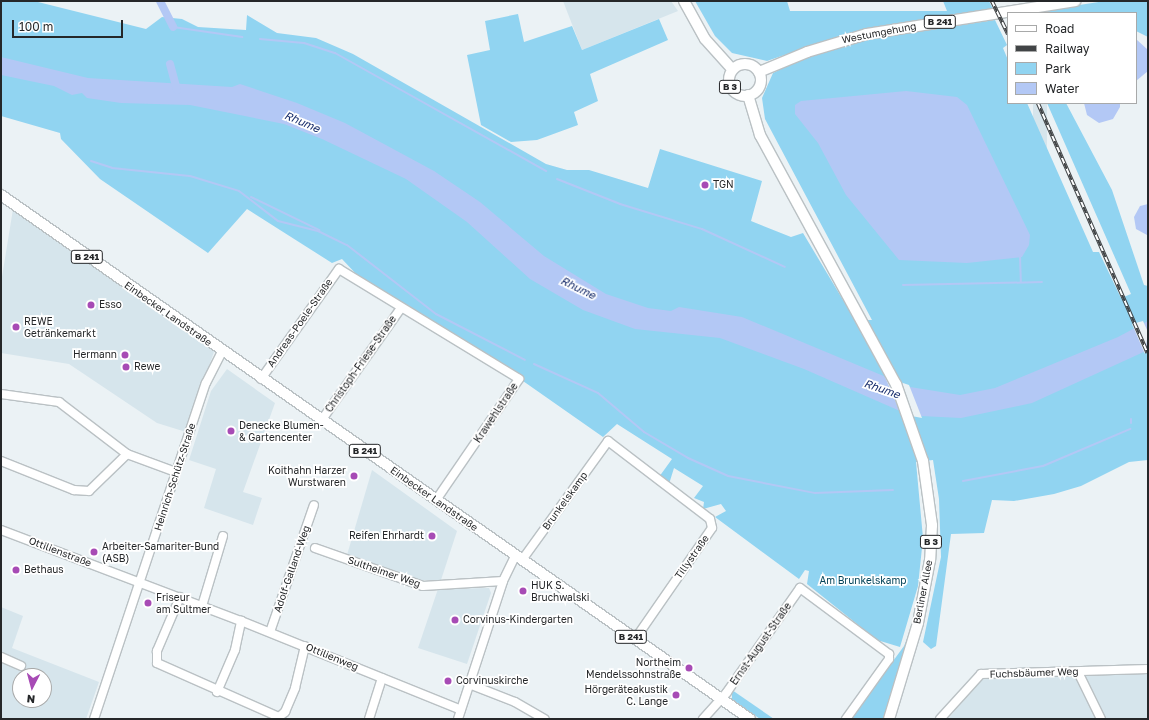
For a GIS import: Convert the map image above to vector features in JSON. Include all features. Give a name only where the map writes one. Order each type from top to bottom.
[{"type":"main road","name":"B 3","points":[[684,1],[705,39],[732,69]]},
{"type":"main road","name":"Westumgehung","points":[[759,72],[807,52],[867,34],[1075,1]]},
{"type":"main road","name":"B 3","points":[[749,64],[759,72],[760,85],[748,96],[738,95],[731,88],[728,78],[732,69],[749,64]]},
{"type":"main road","name":"Berliner Allee","points":[[748,96],[760,135],[896,384],[923,461],[932,525],[930,560],[918,623],[889,719]]},
{"type":"main road","name":"Einbecker Landstraße","points":[[1,195],[261,379],[750,719]]},
{"type":"street","name":"Andreas-Poele-Straße","points":[[261,379],[339,269],[401,308]]},
{"type":"street","name":"Christoph-Friese-Straße","points":[[322,421],[401,308]]},
{"type":"street","name":"Krawehlstraße","points":[[401,308],[519,379],[436,500]]},
{"type":"street","name":"Heinrich-Schütz-Straße","points":[[94,719],[141,583],[206,383],[222,351]]},
{"type":"street","points":[[1,394],[59,402],[127,454],[176,472]]},
{"type":"street","name":"Brunkelskamp","points":[[458,719],[503,581],[608,441]]},
{"type":"street","name":"Tillystraße","points":[[608,441],[710,519],[712,528],[635,639]]},
{"type":"street","points":[[1,461],[74,490],[89,491],[127,454]]},
{"type":"street","name":"Adolf-Galland-Weg","points":[[270,632],[314,505]]},
{"type":"street","name":"Ottilienstraße","points":[[1,530],[141,583]]},
{"type":"street","points":[[202,606],[223,536]]},
{"type":"street","name":"Sultheimer Weg","points":[[315,548],[423,586],[503,581]]},
{"type":"street","name":"Ottilienweg","points":[[141,583],[270,632],[461,710]]},
{"type":"street","name":"Ernst-August-Straße","points":[[703,719],[800,588],[888,654],[889,659],[846,719]]},
{"type":"street","points":[[180,597],[158,651],[157,663],[164,669],[279,717],[285,712],[295,688],[305,646]]},
{"type":"street","points":[[218,692],[235,650],[241,621]]},
{"type":"street","points":[[1,657],[21,666]]},
{"type":"street","name":"Fuchsbäumer Weg","points":[[940,719],[981,674],[1148,669]]},
{"type":"street","points":[[1078,672],[1101,719]]},
{"type":"street","points":[[369,719],[382,678]]},
{"type":"street","points":[[469,684],[515,702],[545,719]]},
{"type":"shaded area","points":[[563,1],[671,1],[678,11],[582,50]]},
{"type":"shaded area","points":[[1033,104],[1047,104],[1047,317],[1033,317]]},
{"type":"shaded area","points":[[14,203],[216,346],[186,432],[157,423],[69,364],[1,353],[1,283]]},
{"type":"shaded area","name":"Denecke Blumen- & Gartencenter","points":[[227,369],[275,403],[243,492],[262,498],[253,525],[204,508],[216,469],[189,460],[211,391]]},
{"type":"shaded area","points":[[372,470],[457,531],[441,580],[413,580],[347,555]]},
{"type":"shaded area","name":"Corvinus-Kindergarten","points":[[489,588],[491,593],[467,664],[418,648],[438,589]]},
{"type":"shaded area","points":[[1,607],[23,616],[12,648],[99,682],[86,719],[1,719]]},
{"type":"shaded area","points":[[1148,664],[1148,719],[948,719],[969,694],[983,669]]},
{"type":"green space","name":"Am Brunkelskamp","points":[[1,1],[34,1],[146,29],[162,17],[182,19],[198,27],[246,30],[247,15],[277,33],[316,38],[353,54],[546,164],[567,170],[589,170],[648,188],[660,149],[762,181],[751,221],[791,237],[803,233],[855,320],[872,320],[765,119],[762,98],[773,73],[804,58],[856,41],[995,20],[1007,45],[1003,48],[1007,58],[1007,104],[1027,104],[1093,252],[1099,252],[1121,298],[1131,294],[1047,104],[1067,104],[1112,190],[1144,285],[1148,286],[1148,460],[1129,462],[1081,486],[1054,494],[1014,501],[992,500],[984,533],[951,534],[936,646],[931,649],[923,642],[941,557],[939,499],[933,460],[916,462],[923,538],[918,586],[900,647],[877,640],[807,584],[809,571],[805,570],[799,579],[715,517],[726,511],[721,504],[703,509],[704,502],[694,498],[703,486],[674,468],[669,484],[659,477],[672,459],[617,424],[603,437],[523,381],[516,372],[359,277],[342,259],[332,263],[247,209],[208,253],[100,179],[61,139],[60,133],[1,116]]},
{"type":"green space","points":[[695,1],[787,1],[790,11],[947,11],[943,1],[989,1],[993,9],[848,33],[767,61],[732,53],[715,36]]},
{"type":"green space","points":[[1105,1],[1148,1],[1148,37],[1137,32],[1137,12],[1034,12]]},
{"type":"green space","points":[[518,14],[524,42],[572,26],[582,50],[659,19],[668,40],[590,74],[598,101],[574,112],[578,125],[537,140],[511,142],[481,125],[467,55],[490,50],[485,21]]},
{"type":"green space","points":[[909,634],[884,719],[851,719],[904,646]]},
{"type":"green space","points":[[732,690],[774,719],[760,719],[732,699]]},
{"type":"water","points":[[1137,40],[1148,50],[1148,71],[1137,80]]},
{"type":"water","name":"Rhume","points":[[1,57],[88,78],[232,87],[240,84],[297,103],[345,123],[434,171],[480,202],[544,256],[606,294],[648,308],[671,311],[679,307],[742,317],[910,387],[960,395],[995,388],[1118,337],[1148,321],[1148,350],[1032,403],[961,418],[921,416],[900,411],[804,369],[720,338],[635,329],[583,310],[530,279],[467,222],[406,179],[322,139],[284,124],[190,105],[121,103],[87,98],[82,93],[72,95],[54,86],[1,75]]},
{"type":"water","points":[[906,91],[957,97],[967,105],[1030,235],[1029,245],[1022,257],[967,263],[899,260],[846,195],[818,143],[795,114],[795,105],[801,101]]},
{"type":"water","points":[[1084,104],[1120,104],[1120,107],[1113,119],[1099,123],[1087,115]]},
{"type":"water","points":[[1148,204],[1147,235],[1136,229],[1134,217],[1140,206]]},
{"type":"pier","points":[[1143,321],[1148,332],[1145,354],[1132,324]]},
{"type":"pier","points":[[885,377],[909,385],[922,418],[901,414]]},
{"type":"waterway","points":[[160,1],[173,27]]},
{"type":"waterway","points":[[173,27],[242,37]]},
{"type":"waterway","points":[[260,39],[304,43],[335,53],[546,171]]},
{"type":"waterway","points":[[170,64],[177,90]]},
{"type":"waterway","points":[[91,161],[112,168],[190,176],[239,191],[278,221],[318,231],[347,245],[436,314],[525,360]]},
{"type":"waterway","points":[[557,179],[620,204],[702,229],[785,267]]},
{"type":"waterway","points":[[251,197],[319,230]]},
{"type":"waterway","points":[[1020,257],[1021,282]]},
{"type":"waterway","points":[[903,285],[1042,282]]},
{"type":"waterway","points":[[534,364],[598,393],[644,432],[688,458],[728,476],[815,493],[893,490]]},
{"type":"waterway","points":[[963,481],[1043,466],[1130,429]]},
{"type":"railway","points":[[992,1],[1007,32]]},
{"type":"railway","points":[[1038,104],[1148,353]]},
{"type":"place","name":"TGN","points":[[705,185]]},
{"type":"place","name":"Esso","points":[[91,305]]},
{"type":"place","name":"REWE Getränkemarkt","points":[[16,327]]},
{"type":"place","name":"Hermann","points":[[125,355]]},
{"type":"place","name":"Rewe","points":[[126,367]]},
{"type":"place","name":"Denecke Blumen- & Gartencenter","points":[[231,431]]},
{"type":"place","name":"Koithahn Harzer Wurstwaren","points":[[354,476]]},
{"type":"place","name":"Reifen Ehrhardt","points":[[432,536]]},
{"type":"place","name":"Arbeiter-Samariter-Bund (ASB)","points":[[94,552]]},
{"type":"place","name":"Bethaus","points":[[16,570]]},
{"type":"place","name":"HUK S. Bruchwalski","points":[[523,591]]},
{"type":"place","name":"Friseur am Sultmer","points":[[148,603]]},
{"type":"place","name":"Corvinus-Kindergarten","points":[[455,620]]},
{"type":"place","name":"Northeim Mendelssohnstraße","points":[[689,668]]},
{"type":"place","name":"Corvinuskirche","points":[[448,681]]},
{"type":"place","name":"Hörgeräteakustik C. Lange","points":[[676,695]]}]
